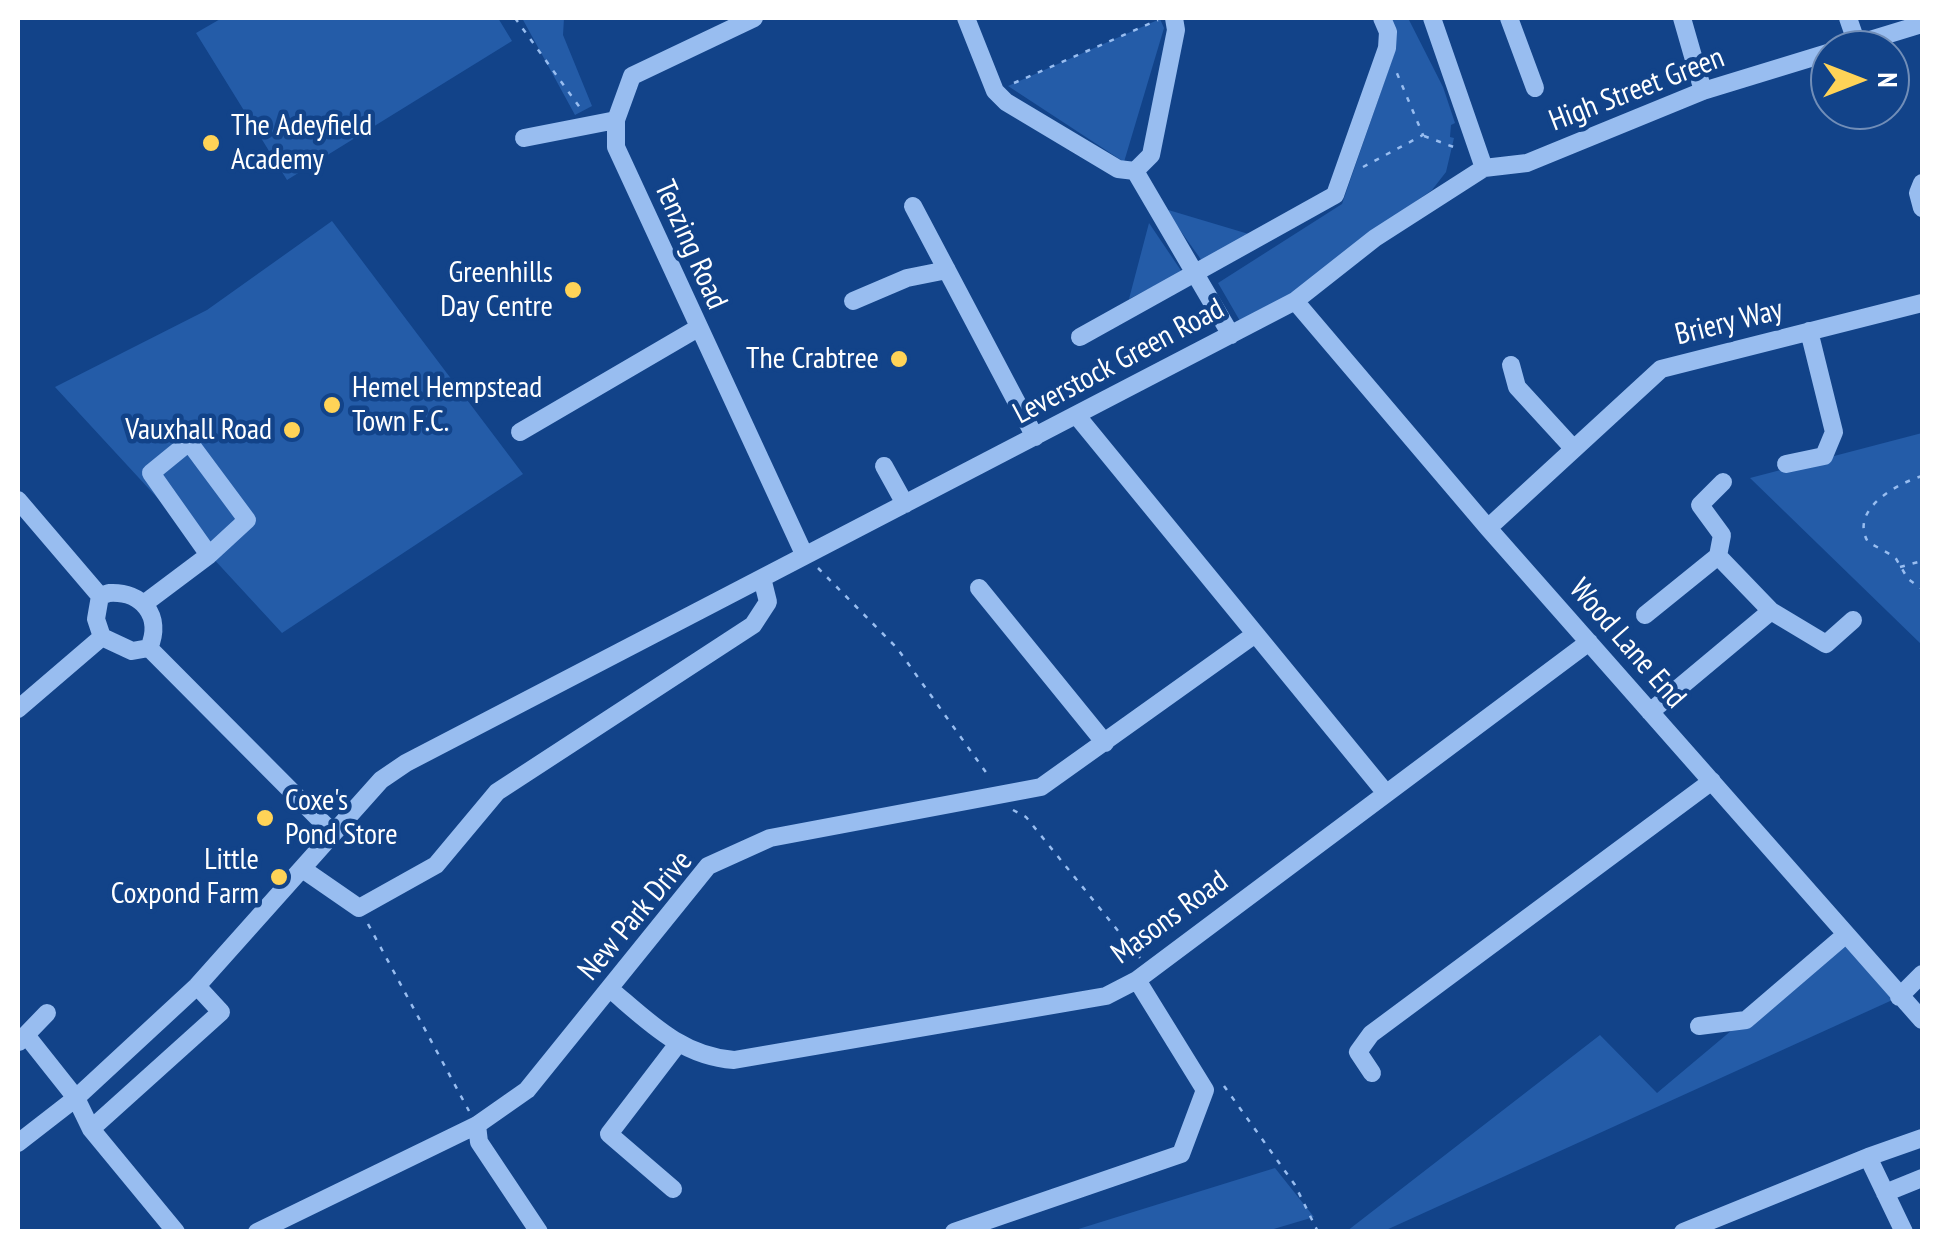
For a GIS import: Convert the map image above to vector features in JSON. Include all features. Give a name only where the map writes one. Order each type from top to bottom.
[{"type":"street","points":[[966,18],[994,91],[1006,102],[1118,170],[1136,171]]},
{"type":"street","points":[[1136,171],[1151,155],[1176,30],[1174,18]]},
{"type":"street","points":[[1080,338],[1334,195],[1344,178],[1387,48],[1382,18]]},
{"type":"street","points":[[1432,18],[1484,168]]},
{"type":"street","points":[[1509,18],[1535,88]]},
{"type":"street","points":[[1682,18],[1703,92]]},
{"type":"street","points":[[524,138],[616,120],[632,76],[744,19]]},
{"type":"street","name":"High Street Green","points":[[1484,168],[1527,162],[1703,92],[1810,56]]},
{"type":"street","name":"Tenzing Road","points":[[616,120],[616,147],[804,554]]},
{"type":"street","name":"Leverstock Green Road","points":[[18,1143],[76,1098],[198,986],[381,780],[406,762],[1295,301],[1376,238],[1484,168]]},
{"type":"street","points":[[1136,171],[1231,335]]},
{"type":"street","points":[[1922,182],[1918,193],[1922,208]]},
{"type":"street","points":[[914,206],[1035,437]]},
{"type":"street","points":[[852,301],[907,278],[947,270]]},
{"type":"street","name":"Wood Lane End","points":[[1295,301],[1488,528],[1922,1020]]},
{"type":"street","name":"Briery Way","points":[[1488,528],[1661,369],[1922,303]]},
{"type":"street","points":[[520,432],[698,328]]},
{"type":"street","points":[[1786,464],[1824,456],[1834,432],[1809,330]]},
{"type":"street","points":[[1511,364],[1517,387],[1572,447]]},
{"type":"street","points":[[1078,416],[1385,792]]},
{"type":"street","points":[[145,603],[209,555],[247,520],[189,442],[151,473],[209,555]]},
{"type":"street","points":[[884,466],[905,504]]},
{"type":"street","points":[[1645,615],[1718,556],[1722,535],[1700,504],[1723,482]]},
{"type":"street","points":[[18,500],[100,596]]},
{"type":"street","points":[[1718,556],[1771,611],[1826,644],[1854,620]]},
{"type":"street","points":[[304,870],[359,908],[436,865],[497,792],[753,625],[768,602],[762,578]]},
{"type":"street","points":[[979,588],[1105,743]]},
{"type":"street","points":[[100,596],[130,593],[145,603],[154,628],[149,648]]},
{"type":"street","points":[[100,596],[96,619],[102,637],[132,651],[149,648]]},
{"type":"street","points":[[1650,712],[1771,611]]},
{"type":"street","name":"New Park Drive","points":[[257,1232],[281,1228],[477,1125],[527,1090],[708,866],[770,838],[1041,788],[1254,634]]},
{"type":"street","points":[[18,709],[102,637]]},
{"type":"street","name":"Masons Road","points":[[610,989],[676,1044],[705,1058],[734,1060],[1106,996],[1144,975],[1589,642]]},
{"type":"street","points":[[149,648],[333,832]]},
{"type":"street","points":[[1372,1074],[1358,1052],[1371,1034],[1712,781]]},
{"type":"street","points":[[1700,1026],[1746,1020],[1844,936]]},
{"type":"street","points":[[1899,997],[1922,974]]},
{"type":"street","points":[[954,1232],[1181,1154],[1205,1090],[1144,975]]},
{"type":"street","points":[[91,1129],[221,1012],[198,986]]},
{"type":"street","points":[[47,1013],[22,1039],[76,1098],[91,1129],[176,1232]]},
{"type":"street","points":[[673,1189],[609,1134],[676,1044]]},
{"type":"street","points":[[477,1125],[479,1142],[539,1232]]},
{"type":"street","points":[[1684,1232],[1922,1138]]},
{"type":"street","points":[[1868,1157],[1904,1232]]},
{"type":"street","points":[[1885,1193],[1922,1178]]},
{"type":"path","points":[[514,18],[591,123]]},
{"type":"path","points":[[994,91],[1164,18]]},
{"type":"path","points":[[1387,48],[1423,135],[1454,146],[1484,168]]},
{"type":"path","points":[[1344,178],[1423,135]]},
{"type":"path","points":[[1922,476],[1868,509],[1864,520],[1868,542],[1895,557],[1899,568],[1922,590]]},
{"type":"path","points":[[804,554],[896,648],[989,776],[998,803],[1026,816],[1144,975]]},
{"type":"path","points":[[1899,568],[1922,561]]},
{"type":"path","points":[[359,908],[477,1125]]},
{"type":"path","points":[[1216,1076],[1296,1185],[1318,1232]]},
{"type":"shaded area","points":[[222,18],[498,18],[512,41],[287,180],[196,33]]},
{"type":"shaded area","points":[[522,18],[564,18],[563,35],[592,106],[575,115]]},
{"type":"shaded area","points":[[1391,18],[1408,18],[1443,87],[1455,123],[1451,125],[1450,137],[1454,138],[1446,172],[1432,190],[1340,255],[1288,299],[1240,321],[1218,283],[1342,204],[1394,54]]},
{"type":"shaded area","points":[[1160,19],[1164,28],[1124,162],[1008,86]]},
{"type":"shaded area","points":[[1165,209],[1252,235],[1202,261]]},
{"type":"shaded area","name":"Vauxhall Road","points":[[332,221],[523,474],[282,633],[55,387],[207,310]]},
{"type":"shaded area","points":[[1149,223],[1182,272],[1129,299]]},
{"type":"shaded area","points":[[1922,433],[1922,645],[1750,478]]},
{"type":"shaded area","points":[[1844,936],[1899,997],[1384,1231],[1347,1231],[1600,1035],[1657,1093]]},
{"type":"shaded area","points":[[1275,1168],[1314,1217],[1267,1231],[1072,1231]]},
{"type":"place","name":"The Adeyfield Academy","points":[[211,143]]},
{"type":"place","name":"Greenhills Day Centre","points":[[573,290]]},
{"type":"place","name":"The Crabtree","points":[[899,359]]},
{"type":"place","name":"Hemel Hempstead Town F.C.","points":[[332,405]]},
{"type":"place","name":"Vauxhall Road","points":[[292,430]]},
{"type":"place","name":"Coxe's Pond Store","points":[[265,818]]},
{"type":"place","name":"Little Coxpond Farm","points":[[279,877]]}]
